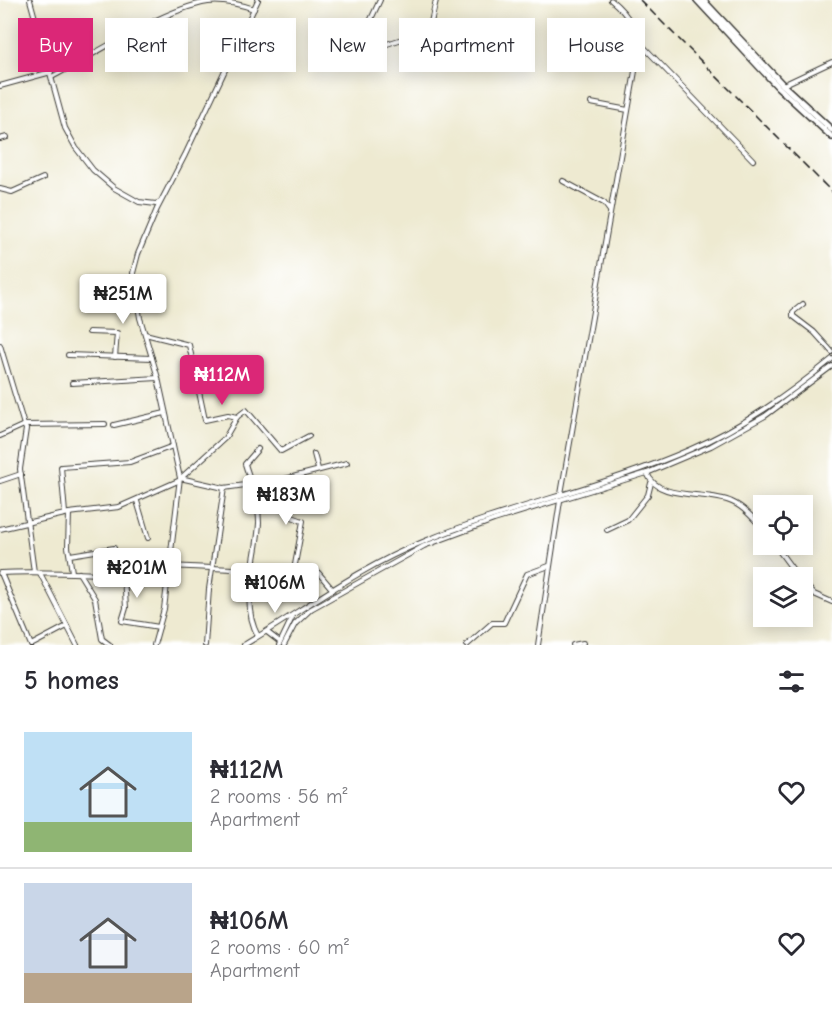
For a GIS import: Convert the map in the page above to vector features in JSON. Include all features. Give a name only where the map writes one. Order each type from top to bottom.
[{"type":"main road","points":[[697,0],[778,87],[832,136]]},
{"type":"main road","points":[[703,0],[783,85],[832,130]]},
{"type":"street","points":[[30,0],[65,128],[76,148],[93,170],[114,188],[139,202],[156,204],[161,201]]},
{"type":"street","points":[[154,645],[169,576],[180,479],[158,378],[140,318],[134,273],[146,232],[258,0]]},
{"type":"street","points":[[380,0],[364,34],[384,45],[426,31],[430,27],[436,0]]},
{"type":"street","points":[[611,0],[629,18]]},
{"type":"street","points":[[0,86],[52,74],[163,18],[196,5],[224,2],[254,9]]},
{"type":"street","points":[[645,48],[753,160]]},
{"type":"street","points":[[783,85],[832,62]]},
{"type":"street","points":[[561,494],[634,72]]},
{"type":"street","points":[[591,103],[628,110]]},
{"type":"street","points":[[0,140],[7,137]]},
{"type":"street","points":[[0,189],[12,192],[43,178]]},
{"type":"street","points":[[563,181],[604,203],[610,211]]},
{"type":"street","points":[[604,203],[613,199]]},
{"type":"street","points":[[803,304],[792,312],[793,316],[814,332],[832,352]]},
{"type":"street","points":[[89,332],[117,333],[115,357]]},
{"type":"street","points":[[146,334],[189,345],[206,420],[228,415],[237,417]]},
{"type":"street","points":[[0,345],[26,429],[21,474],[34,572]]},
{"type":"street","points":[[68,355],[152,358]]},
{"type":"street","points":[[244,645],[333,590],[421,542],[490,515],[626,473],[692,449],[747,420],[832,358]]},
{"type":"street","points":[[281,644],[295,624],[311,609],[399,559],[458,532],[647,473],[685,458],[737,433],[790,399],[832,366]]},
{"type":"street","points":[[72,383],[158,378]]},
{"type":"street","points":[[0,529],[67,513],[108,509],[136,501],[180,479],[225,438],[237,417],[246,410],[281,451],[309,436]]},
{"type":"street","points":[[114,425],[165,413]]},
{"type":"street","points":[[0,436],[24,425],[105,424]]},
{"type":"street","points":[[72,572],[61,467],[130,462],[173,446]]},
{"type":"street","points":[[258,449],[246,465],[259,522],[248,605],[250,621],[258,636]]},
{"type":"street","points":[[314,454],[318,469]]},
{"type":"street","points":[[180,479],[224,488],[281,480],[347,463]]},
{"type":"street","points":[[626,473],[627,479]]},
{"type":"street","points":[[647,473],[651,482],[660,488],[721,497],[735,502],[753,519]]},
{"type":"street","points":[[0,481],[21,474]]},
{"type":"street","points":[[281,480],[292,517],[303,521],[294,570]]},
{"type":"street","points":[[607,530],[628,520],[648,495],[651,482]]},
{"type":"street","points":[[204,645],[224,488]]},
{"type":"street","points":[[538,645],[560,500]]},
{"type":"street","points":[[136,501],[148,538]]},
{"type":"street","points":[[70,555],[114,548]]},
{"type":"street","points":[[169,566],[316,570],[333,590]]},
{"type":"street","points":[[468,645],[492,623],[504,623],[527,574],[549,566]]},
{"type":"street","points":[[67,626],[31,645],[1,573],[72,572],[124,576],[169,576]]},
{"type":"street","points":[[40,573],[77,645]]},
{"type":"street","points":[[79,573],[95,599],[102,639],[110,645]]},
{"type":"street","points":[[124,576],[126,608],[122,621],[159,627]]},
{"type":"street","points":[[813,593],[832,602]]},
{"type":"street","points":[[281,644],[294,615]]},
{"type":"street","points":[[266,632],[281,644]]},
{"type":"street","points":[[573,645],[583,643]]},
{"type":"railway","points":[[640,0],[832,192]]}]
